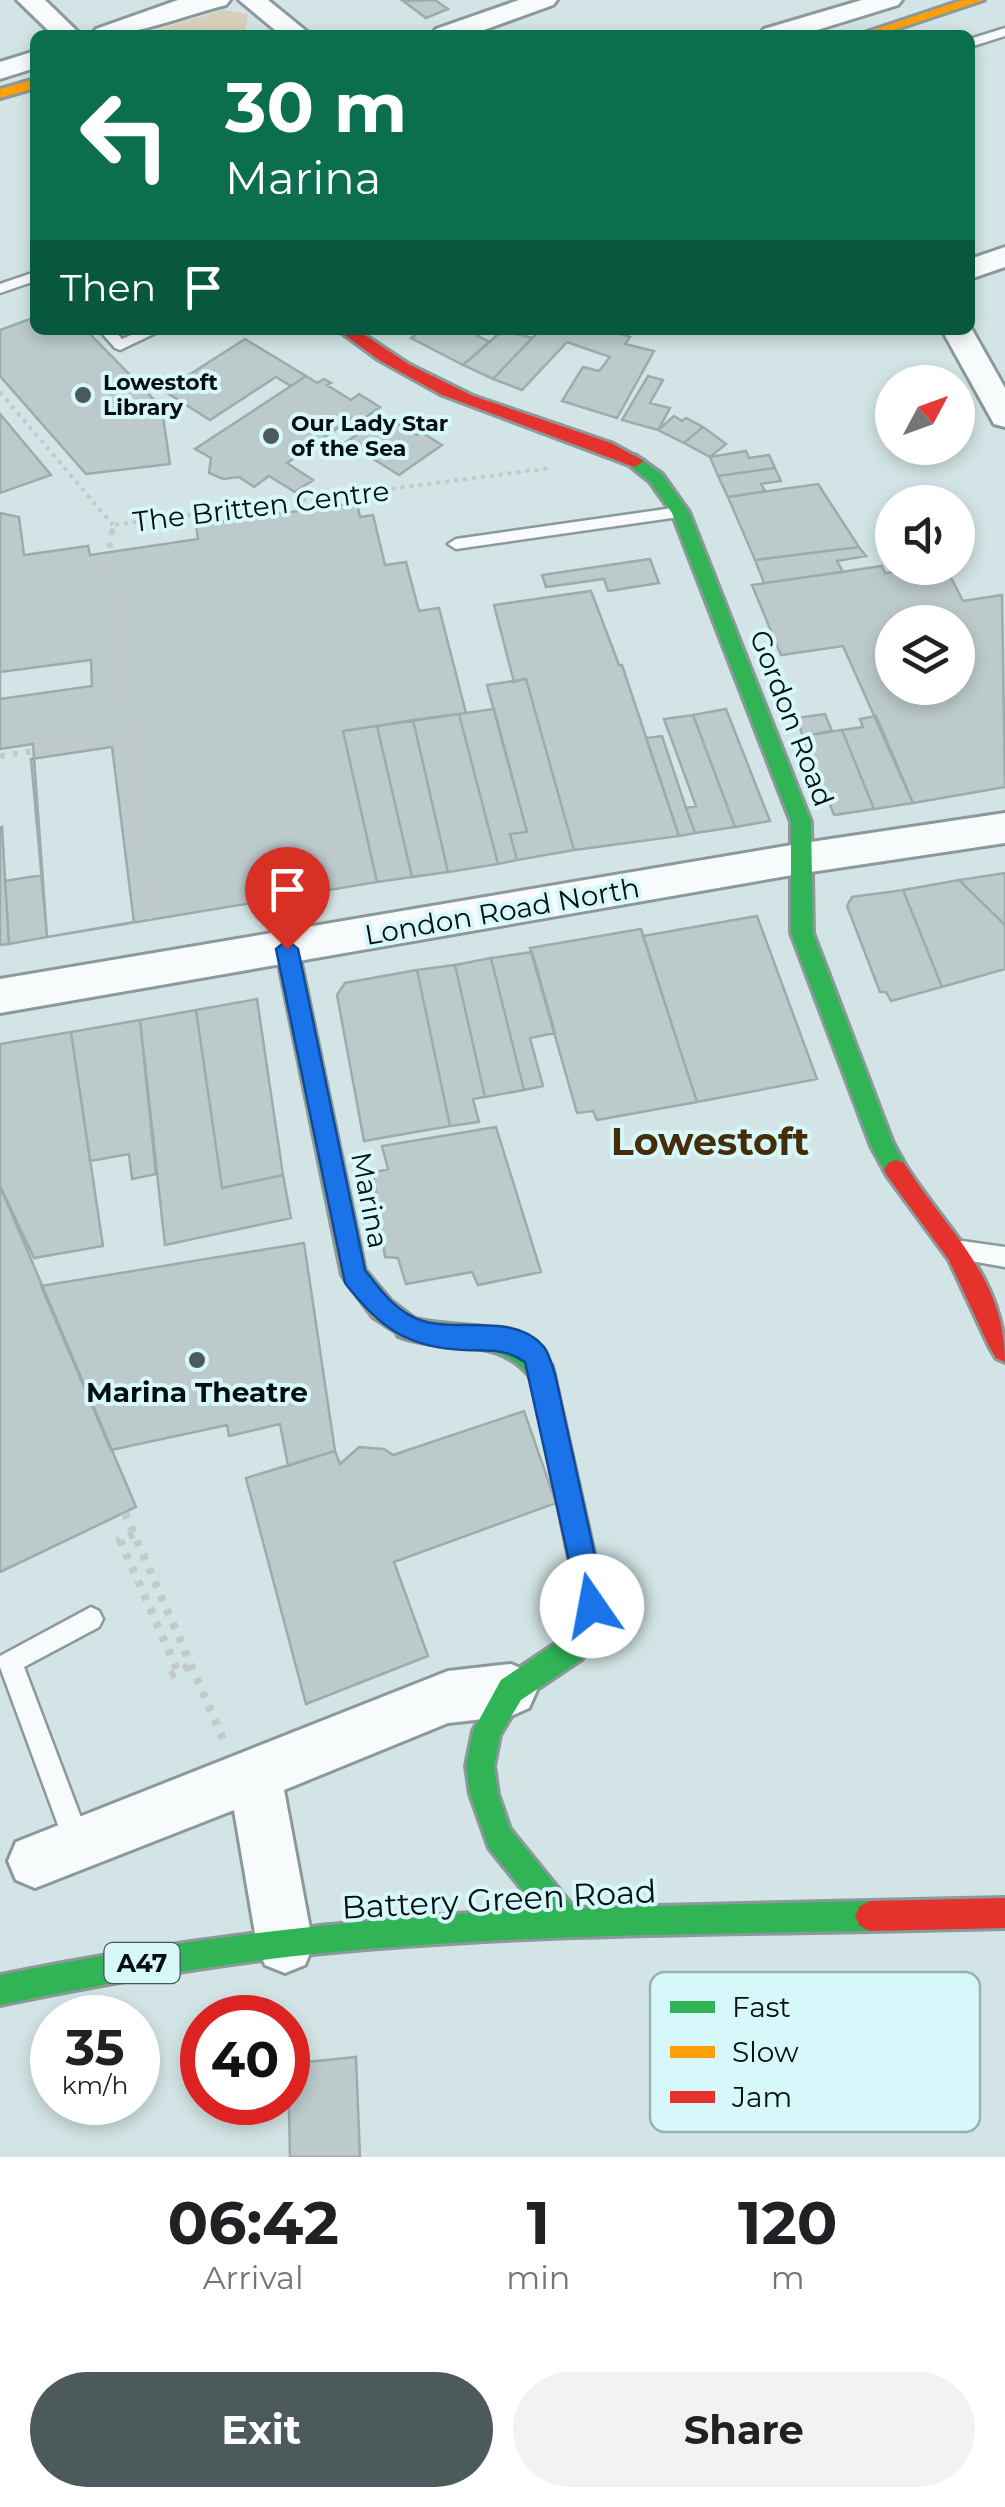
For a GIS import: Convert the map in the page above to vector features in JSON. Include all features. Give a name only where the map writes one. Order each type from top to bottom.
[{"type":"main road","points":[[881,30],[977,0]]},
{"type":"main road","points":[[0,94],[30,85]]},
{"type":"main road","name":"Gordon Road","points":[[354,335],[408,370],[497,412],[590,440],[625,458],[656,477],[680,512],[801,822],[802,932],[877,1130],[913,1200],[956,1250],[986,1320],[1005,1350]]},
{"type":"main road","name":"Marina","points":[[287,949],[354,1275],[381,1310],[416,1332],[518,1343],[534,1354],[543,1374],[592,1606],[572,1649],[511,1690],[486,1731],[480,1766],[484,1794],[500,1838],[566,1921]]},
{"type":"main road","name":"Battery Green Road","points":[[0,1990],[80,1971],[286,1945],[566,1921],[1005,1913]]},
{"type":"street","points":[[30,0],[63,30]]},
{"type":"street","points":[[119,30],[192,4],[217,0]]},
{"type":"street","points":[[460,30],[544,0]]},
{"type":"street","points":[[790,30],[889,0]]},
{"type":"street","points":[[254,1],[260,30]]},
{"type":"street","points":[[254,1],[292,30]]},
{"type":"street","points":[[0,71],[30,61]]},
{"type":"street","points":[[975,268],[1005,256]]},
{"type":"street","points":[[960,335],[1005,417]]},
{"type":"street","name":"London Road North","points":[[0,996],[804,858],[1005,828]]},
{"type":"street","points":[[57,1853],[448,1697],[511,1690]]},
{"type":"street","points":[[248,1778],[286,1945]]},
{"type":"lane","points":[[975,41],[1005,32]]},
{"type":"lane","points":[[0,289],[30,278]]},
{"type":"lane","points":[[111,335],[120,344],[142,335]]},
{"type":"lane","points":[[456,544],[680,512]]},
{"type":"lane","points":[[956,1250],[1005,1257]]},
{"type":"lane","points":[[57,1853],[10,1661],[91,1618]]},
{"type":"path","points":[[0,392],[113,525]]},
{"type":"path","name":"The Britten Centre","points":[[149,920],[108,552],[113,525],[625,458]]},
{"type":"path","points":[[0,756],[129,736]]},
{"type":"path","points":[[125,1513],[191,1665],[248,1778]]},
{"type":"path","points":[[134,1534],[120,1540],[174,1674],[191,1665]]},
{"type":"shaded area","points":[[223,10],[248,14],[246,30],[156,30]]},
{"type":"building","points":[[435,0],[448,9],[426,18],[403,1]]},
{"type":"building","name":"Lowestoft Library","points":[[30,319],[30,335],[91,335],[168,414],[163,417],[170,464],[86,474],[0,376],[0,330]]},
{"type":"building","points":[[479,335],[490,342],[463,365],[411,338]]},
{"type":"building","points":[[497,335],[532,338],[493,379],[463,365]]},
{"type":"building","points":[[535,335],[624,335],[630,337],[625,344],[654,351],[617,418],[562,401],[583,367],[599,371],[610,357],[567,342],[522,390],[493,379]]},
{"type":"building","points":[[245,339],[306,376],[291,386],[276,377],[210,420],[164,391]]},
{"type":"building","name":"Our Lady Star of the Sea","points":[[306,376],[317,383],[324,379],[351,400],[359,394],[380,407],[359,422],[352,418],[287,463],[313,480],[295,492],[269,476],[254,487],[239,477],[223,479],[209,473],[211,458],[195,449]]},
{"type":"building","points":[[648,376],[663,380],[650,403],[670,408],[658,430],[622,420]]},
{"type":"building","points":[[0,414],[51,475],[0,493]]},
{"type":"building","points":[[385,416],[442,445],[399,475],[346,442]]},
{"type":"building","points":[[674,416],[703,427],[684,443],[658,430]]},
{"type":"building","points":[[703,427],[726,444],[710,457],[684,443]]},
{"type":"building","points":[[746,451],[749,458],[769,455],[775,468],[718,476],[710,457]]},
{"type":"building","points":[[775,468],[781,481],[761,484],[765,491],[728,497],[718,476]]},
{"type":"building","points":[[818,484],[859,547],[755,560],[728,497]]},
{"type":"building","points":[[357,503],[360,517],[373,515],[385,565],[406,562],[419,611],[439,608],[466,713],[343,731],[377,882],[47,937],[33,744],[0,749],[0,513],[19,517],[24,555],[88,546],[90,555],[198,539],[196,525]]},
{"type":"building","points":[[859,547],[866,556],[837,561],[843,572],[764,583],[755,560]]},
{"type":"building","points":[[650,559],[659,583],[608,591],[604,579],[546,587],[542,575]]},
{"type":"building","points":[[875,567],[875,585],[955,585],[963,601],[1002,595],[1005,787],[913,803],[843,646],[781,655],[752,585]]},
{"type":"building","points":[[591,591],[622,665],[679,836],[574,850],[526,679],[514,682],[494,605]]},
{"type":"building","points":[[91,660],[92,686],[0,699],[0,672]]},
{"type":"building","points":[[526,679],[574,850],[517,860],[510,834],[527,832],[487,685]]},
{"type":"building","points":[[494,709],[527,832],[510,834],[517,860],[498,864],[459,714]]},
{"type":"building","points":[[726,709],[770,821],[735,827],[693,715]]},
{"type":"building","points":[[459,714],[498,864],[448,872],[413,720]]},
{"type":"building","points":[[825,714],[832,731],[803,736],[796,718]]},
{"type":"building","points":[[693,715],[735,827],[695,833],[686,808],[696,806],[664,719]]},
{"type":"building","points":[[876,716],[913,803],[874,809],[842,730],[863,727],[860,719]]},
{"type":"building","points":[[413,720],[448,872],[412,877],[377,726]]},
{"type":"building","points":[[377,726],[412,877],[377,882],[343,731]]},
{"type":"building","points":[[842,730],[874,809],[834,815],[803,736]]},
{"type":"building","points":[[662,736],[695,833],[679,836],[646,738]]},
{"type":"building","points":[[112,747],[134,922],[47,937],[31,759]]},
{"type":"building","points":[[0,828],[9,944],[0,945]]},
{"type":"building","points":[[1005,873],[1005,925],[959,880]]},
{"type":"building","points":[[42,875],[47,937],[9,944],[5,881]]},
{"type":"building","points":[[959,880],[1005,925],[1005,969],[942,987],[903,890]]},
{"type":"building","points":[[903,890],[942,987],[891,1001],[886,992],[880,992],[847,906],[852,897]]},
{"type":"building","points":[[757,916],[817,1079],[697,1102],[643,936]]},
{"type":"building","points":[[641,929],[697,1102],[597,1120],[593,1111],[577,1113],[530,948]]},
{"type":"building","points":[[532,952],[555,1033],[530,1038],[543,1086],[524,1090],[491,958]]},
{"type":"building","points":[[491,958],[524,1090],[485,1097],[455,965]]},
{"type":"building","points":[[455,965],[485,1097],[473,1099],[479,1122],[450,1126],[417,970]]},
{"type":"building","points":[[417,970],[450,1126],[364,1141],[337,995],[345,983]]},
{"type":"building","points":[[257,999],[283,1175],[222,1188],[196,1010]]},
{"type":"building","points":[[196,1010],[222,1188],[283,1175],[291,1218],[165,1245],[140,1020]]},
{"type":"building","points":[[140,1020],[156,1174],[132,1179],[129,1154],[90,1161],[71,1032]]},
{"type":"building","points":[[71,1032],[103,1246],[34,1258],[0,1186],[0,1044]]},
{"type":"building","points":[[496,1127],[541,1272],[478,1285],[472,1272],[406,1284],[398,1258],[385,1257],[373,1173],[388,1169],[382,1146]]},
{"type":"building","points":[[0,1186],[136,1507],[0,1572]]},
{"type":"building","name":"Marina Theatre","points":[[304,1243],[335,1451],[288,1466],[280,1424],[229,1436],[227,1425],[111,1450],[41,1286]]},
{"type":"building","points":[[524,1411],[556,1503],[394,1562],[428,1656],[306,1704],[246,1478],[335,1451],[340,1464],[359,1447],[384,1449],[393,1455]]},
{"type":"building","points":[[356,2057],[360,2157],[290,2157],[289,2125],[310,2125],[310,2062]]},
{"type":"traffic: fast","points":[[635,461],[656,478],[680,512],[801,822],[802,933],[883,1146],[896,1170]]},
{"type":"traffic: fast","points":[[407,1328],[426,1334],[499,1339],[530,1356],[543,1374],[593,1607],[572,1649],[511,1690],[487,1731],[480,1766],[484,1794],[499,1838],[566,1921]]},
{"type":"traffic: fast","points":[[0,1990],[185,1956],[325,1938],[558,1923],[870,1916]]},
{"type":"traffic: slow","points":[[881,30],[977,0]]},
{"type":"traffic: slow","points":[[0,94],[30,85]]},
{"type":"traffic: slow","points":[[287,949],[354,1275],[382,1309],[407,1328]]},
{"type":"traffic: jam","points":[[353,335],[425,380],[467,400],[635,461]]},
{"type":"traffic: jam","points":[[896,1170],[957,1252],[1005,1350]]},
{"type":"traffic: jam","points":[[870,1916],[1005,1913]]},
{"type":"place","name":"Lowestoft Library","points":[[83,395]]},
{"type":"place","name":"Our Lady Star of the Sea","points":[[271,436]]},
{"type":"place","name":"Marina Theatre","points":[[197,1360]]},
{"type":"district","name":"Lowestoft","points":[[710,1141]]},
{"type":"route","points":[[287,949],[354,1275],[381,1310],[416,1332],[498,1338],[518,1343],[534,1354],[543,1374],[592,1606]]}]
